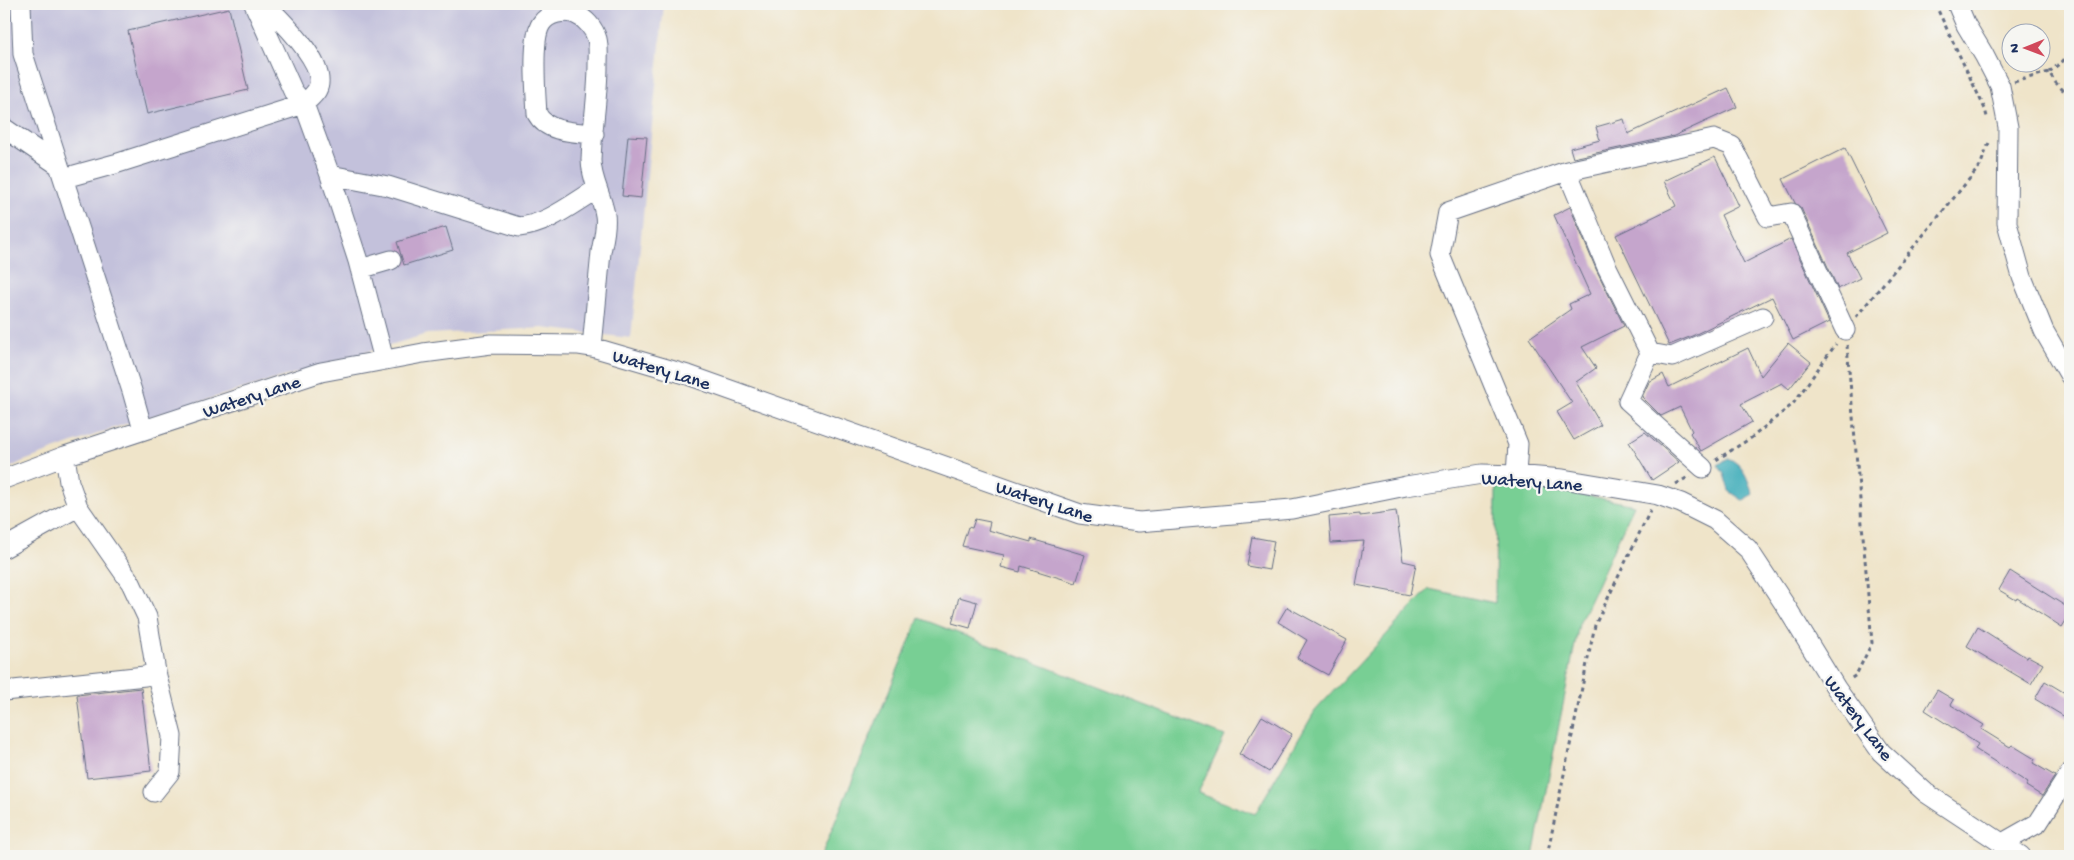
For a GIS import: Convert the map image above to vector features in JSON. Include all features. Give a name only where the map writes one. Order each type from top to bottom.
[{"type":"street","points":[[21,4],[23,54],[143,430]]},
{"type":"street","points":[[254,4],[293,91],[304,104],[330,175],[360,269],[384,360]]},
{"type":"street","points":[[4,128],[61,171],[115,164],[304,104],[317,89],[316,67],[290,29],[265,4]]},
{"type":"street","points":[[1957,4],[1966,25],[2000,86],[2008,127],[2007,223],[2022,277],[2044,331],[2070,376]]},
{"type":"street","points":[[592,347],[605,216],[592,173],[591,159],[594,134],[598,84],[598,47],[596,37],[584,18],[573,13],[563,12],[551,15],[541,24],[537,35],[535,50],[537,114],[549,126],[572,132],[594,134]]},
{"type":"street","points":[[1516,474],[1518,444],[1440,255],[1448,212],[1567,171],[1714,139],[1732,146],[1768,217],[1792,213],[1845,330]]},
{"type":"street","points":[[1567,171],[1606,265],[1650,353]]},
{"type":"street","points":[[330,175],[388,186],[519,227],[531,226],[543,221],[597,189]]},
{"type":"street","points":[[360,269],[391,260]]},
{"type":"street","points":[[1650,353],[1672,357],[1763,317]]},
{"type":"street","name":"Watery Lane","points":[[4,479],[65,456],[321,372],[384,360],[490,344],[542,344],[592,347],[688,375],[1080,514],[1112,520],[1139,522],[1292,509],[1406,486],[1482,474],[1516,474],[1658,495],[1681,503],[1715,520],[1748,549],[1836,688],[1882,752],[1919,788],[2001,844],[2022,856]]},
{"type":"street","points":[[1650,353],[1628,401],[1703,468]]},
{"type":"street","points":[[65,456],[68,482],[78,507],[131,583],[147,618],[156,672],[172,736],[170,772],[154,792]]},
{"type":"street","points":[[4,548],[78,507]]},
{"type":"street","points":[[4,692],[145,676],[156,672]]},
{"type":"street","points":[[2001,844],[2038,823],[2070,772]]},
{"type":"path","points":[[1935,4],[1985,109],[1988,124]]},
{"type":"path","points":[[2052,69],[2070,51]]},
{"type":"path","points":[[2000,86],[2049,72],[2055,82],[2070,97]]},
{"type":"path","points":[[1547,856],[1595,625],[1658,495],[1751,438],[1793,404],[1845,330],[1980,166],[1991,139],[1990,131]]},
{"type":"path","points":[[1836,688],[1856,675],[1872,644],[1845,330]]},
{"type":"shaded area","points":[[4,4],[664,4],[631,338],[543,328],[427,334],[122,425],[21,462],[4,471]]},
{"type":"green space","points":[[1496,488],[1565,491],[1634,505],[1579,624],[1533,856],[821,856],[919,618],[1225,736],[1198,793],[1255,814],[1315,711],[1429,589],[1495,603]]},
{"type":"water","points":[[1728,458],[1738,464],[1749,483],[1753,494],[1744,501],[1729,491],[1724,474],[1718,465]]},
{"type":"building","points":[[229,8],[248,90],[147,114],[128,31]]},
{"type":"building","points":[[1728,88],[1737,107],[1674,136],[1573,158],[1570,148],[1600,140],[1596,127],[1624,119],[1628,134]]},
{"type":"building","points":[[628,136],[647,137],[641,198],[622,196]]},
{"type":"building","points":[[1845,148],[1887,233],[1847,253],[1860,278],[1838,289],[1801,208],[1795,203],[1783,179]]},
{"type":"building","points":[[1715,157],[1739,206],[1721,215],[1744,263],[1791,239],[1829,322],[1793,340],[1772,297],[1692,336],[1669,345],[1616,235],[1676,206],[1664,181]]},
{"type":"building","points":[[1570,207],[1596,269],[1624,326],[1582,347],[1596,368],[1576,382],[1601,425],[1574,440],[1557,412],[1572,403],[1529,338],[1571,309],[1569,304],[1590,294],[1554,215]]},
{"type":"building","points":[[446,227],[453,250],[404,265],[397,242]]},
{"type":"building","points":[[1788,343],[1811,362],[1789,389],[1782,383],[1741,404],[1752,422],[1701,451],[1690,433],[1692,431],[1680,407],[1661,416],[1642,397],[1649,382],[1663,374],[1669,387],[1748,348],[1761,376]]},
{"type":"building","points":[[1645,432],[1679,462],[1652,480],[1629,442]]},
{"type":"building","points":[[1396,511],[1403,561],[1416,564],[1410,595],[1356,585],[1364,541],[1331,543],[1329,517],[1360,514],[1360,516]]},
{"type":"building","points":[[975,519],[990,522],[988,530],[1031,542],[1031,539],[1085,555],[1076,583],[1021,566],[1020,572],[1001,567],[1004,555],[962,546],[968,527],[972,528]]},
{"type":"building","points":[[1252,537],[1274,541],[1269,570],[1247,566]]},
{"type":"building","points":[[2010,571],[2070,609],[2070,614],[2062,627],[2017,598],[2016,600],[1999,590]]},
{"type":"building","points":[[959,597],[977,602],[970,628],[952,623]]},
{"type":"building","points":[[1287,607],[1347,640],[1328,675],[1297,658],[1307,640],[1278,622]]},
{"type":"building","points":[[1978,627],[2027,658],[2028,656],[2043,664],[2031,684],[1967,646]]},
{"type":"building","points":[[2045,681],[2070,696],[2070,720],[2035,699]]},
{"type":"building","points":[[141,688],[151,771],[87,778],[77,695]]},
{"type":"building","points":[[1937,690],[1954,700],[1951,705],[1984,725],[1981,729],[2010,747],[2012,745],[2035,759],[2033,763],[2055,776],[2042,796],[2026,786],[2028,783],[1975,749],[1978,744],[1925,710]]},
{"type":"building","points":[[1262,716],[1292,734],[1269,772],[1239,754]]}]
